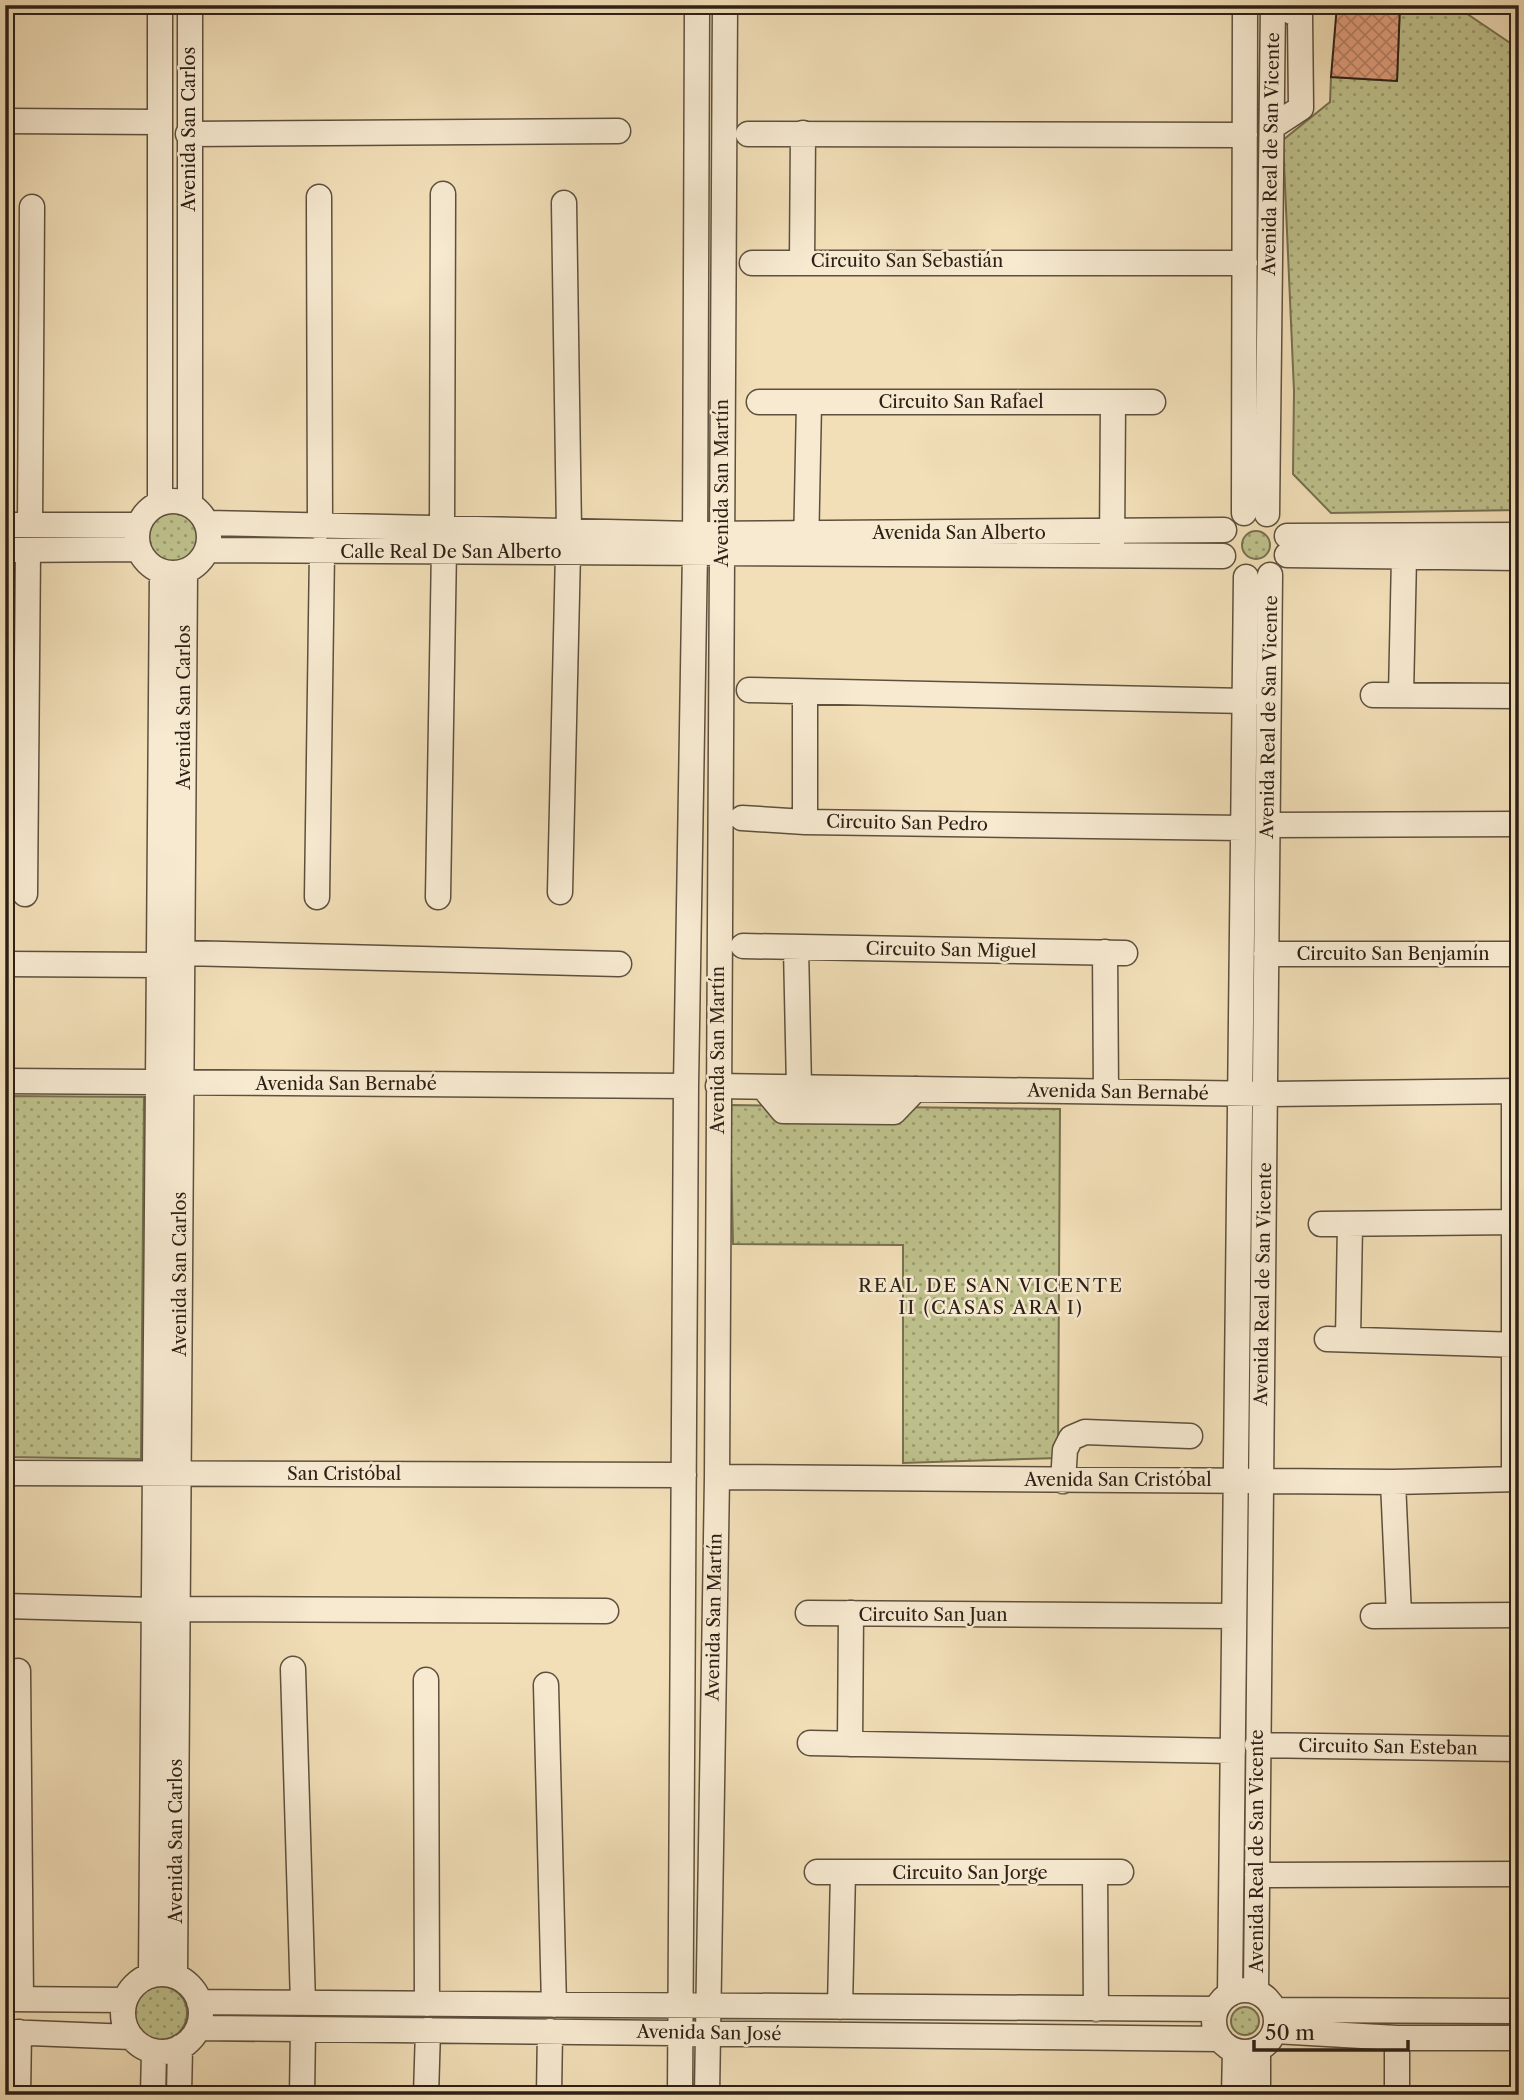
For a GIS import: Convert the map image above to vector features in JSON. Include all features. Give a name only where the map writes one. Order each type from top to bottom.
[{"type":"street","name":"Avenida San Carlos","points":[[160,5],[160,503]]},
{"type":"street","name":"Avenida San Carlos","points":[[190,5],[190,504]]},
{"type":"street","name":"Avenida San Martín","points":[[680,2095],[686,1086],[695,543],[697,5]]},
{"type":"street","name":"Avenida San Martín","points":[[707,2095],[717,1476],[725,5]]},
{"type":"street","name":"Avenida Real de San Vicente","points":[[1245,5],[1245,262],[1256,513]]},
{"type":"street","name":"Avenida Real de San Vicente","points":[[1256,513],[1275,5]]},
{"type":"street","points":[[5,121],[159,122]]},
{"type":"street","points":[[188,134],[618,131]]},
{"type":"street","name":"Circuito San Sebastián","points":[[803,133],[802,261],[1245,262]]},
{"type":"street","points":[[748,134],[1245,135]]},
{"type":"street","points":[[438,897],[443,538],[443,194]]},
{"type":"street","points":[[317,897],[321,539],[319,197]]},
{"type":"street","points":[[560,892],[568,542],[564,203]]},
{"type":"street","points":[[30,525],[32,207]]},
{"type":"street","points":[[752,263],[802,261]]},
{"type":"street","name":"Circuito San Rafael","points":[[759,402],[1153,402]]},
{"type":"street","points":[[1112,544],[1113,402]]},
{"type":"street","points":[[806,544],[809,403]]},
{"type":"street","points":[[170,500],[190,504],[207,523],[209,537],[207,550],[194,567],[173,572],[143,559],[138,537],[143,515],[160,503],[170,500]]},
{"type":"street","points":[[1287,545],[1283,526],[1256,513],[1229,523],[1224,530],[1223,555],[1232,570],[1258,576],[1287,545],[1519,535]]},
{"type":"street","name":"Calle Real De San Alberto","points":[[207,523],[321,539]]},
{"type":"street","points":[[5,525],[30,525],[138,537]]},
{"type":"street","name":"Avenida San Alberto","points":[[1112,544],[1224,530]]},
{"type":"street","points":[[24,894],[17,550],[138,537]]},
{"type":"street","name":"Calle Real De San Alberto","points":[[207,550],[321,539],[443,538],[695,543]]},
{"type":"street","name":"Avenida San Alberto","points":[[695,543],[1112,544],[1223,555]]},
{"type":"street","points":[[1287,545],[1404,557],[1519,558]]},
{"type":"street","points":[[1401,695],[1404,557]]},
{"type":"street","name":"Avenida San Carlos","points":[[163,1976],[170,1083],[182,953],[173,572]]},
{"type":"street","name":"Avenida San Carlos","points":[[170,1083],[159,965],[173,572]]},
{"type":"street","name":"Avenida Real de San Vicente","points":[[1252,2036],[1214,2020],[1223,2001],[1233,1751],[1234,1616],[1249,1480],[1265,1094],[1266,954],[1245,701],[1258,576]]},
{"type":"street","name":"Avenida Real de San Vicente","points":[[1256,1993],[1257,1745],[1240,1093],[1255,827],[1258,576]]},
{"type":"street","points":[[749,690],[1245,701]]},
{"type":"street","name":"Circuito San Pedro","points":[[805,692],[805,822],[1255,827]]},
{"type":"street","points":[[1373,695],[1519,696]]},
{"type":"street","points":[[741,818],[805,822]]},
{"type":"street","points":[[1255,827],[1519,824]]},
{"type":"street","name":"Circuito San Miguel","points":[[743,946],[1115,953],[1106,1091]]},
{"type":"street","points":[[796,948],[799,1087]]},
{"type":"street","points":[[182,953],[619,964]]},
{"type":"street","name":"Circuito San Benjamín","points":[[1266,954],[1519,954]]},
{"type":"street","points":[[5,964],[159,965]]},
{"type":"street","name":"Avenida San Bernabé","points":[[5,1081],[686,1086]]},
{"type":"street","name":"Avenida San Bernabé","points":[[718,1086],[1265,1094],[1516,1091]]},
{"type":"street","points":[[763,1087],[783,1111],[894,1112],[916,1089]]},
{"type":"street","points":[[1516,1091],[1516,1479]]},
{"type":"street","points":[[1321,1224],[1516,1222]]},
{"type":"street","points":[[1350,1224],[1337,1339],[1516,1345]]},
{"type":"street","points":[[1063,1481],[1065,1450],[1071,1438],[1085,1432],[1190,1436]]},
{"type":"street","name":"San Cristóbal","points":[[5,1473],[684,1475]]},
{"type":"street","name":"Avenida San Cristóbal","points":[[717,1476],[1063,1481],[1393,1482],[1516,1479]]},
{"type":"street","points":[[1393,1482],[1399,1615]]},
{"type":"street","points":[[5,1606],[606,1611]]},
{"type":"street","points":[[808,1613],[850,1614]]},
{"type":"street","name":"Circuito San Juan","points":[[850,1744],[850,1614],[1234,1616]]},
{"type":"street","points":[[1373,1616],[1519,1615]]},
{"type":"street","points":[[293,1669],[303,2003]]},
{"type":"street","points":[[19,1671],[13,1999],[125,2000]]},
{"type":"street","points":[[426,1680],[427,2004]]},
{"type":"street","points":[[546,1685],[554,2005]]},
{"type":"street","points":[[810,1743],[1233,1751]]},
{"type":"street","name":"Circuito San Esteban","points":[[1257,1745],[1519,1749]]},
{"type":"street","name":"Circuito San Jorge","points":[[817,1872],[1121,1872]]},
{"type":"street","points":[[840,2007],[843,1872]]},
{"type":"street","points":[[1095,1873],[1096,2009]]},
{"type":"street","points":[[1257,1875],[1519,1874]]},
{"type":"street","points":[[163,1976],[194,1991],[199,2002],[198,2028],[180,2047],[154,2051],[141,2046],[131,2037],[125,2025],[125,2000],[131,1989],[163,1976]]},
{"type":"street","name":"Avenida San José","points":[[199,2002],[1096,2009],[1223,2001],[1240,1990],[1256,1993]]},
{"type":"street","points":[[1234,2095],[1252,2036],[1269,2001],[1256,1993]]},
{"type":"street","name":"Avenida San José","points":[[1252,2036],[1519,2011]]},
{"type":"street","name":"Avenida San José","points":[[198,2028],[1519,2038]]},
{"type":"street","points":[[302,2095],[303,2029]]},
{"type":"street","points":[[426,2095],[428,2030]]},
{"type":"street","points":[[18,2095],[12,2032],[131,2037]]},
{"type":"street","points":[[549,2095],[551,2032]]},
{"type":"street","points":[[1252,2036],[1258,2095]]},
{"type":"street","points":[[1397,2038],[1397,2095]]},
{"type":"street","points":[[179,2095],[180,2047]]},
{"type":"street","points":[[153,2095],[154,2051]]},
{"type":"green space","points":[[1400,5],[1454,5],[1519,49],[1519,510],[1331,513],[1293,474],[1294,391],[1283,140],[1330,102],[1331,77],[1397,81]]},
{"type":"green space","points":[[173,510],[192,518],[200,537],[192,556],[173,564],[154,556],[146,537],[154,518]]},
{"type":"green space","points":[[1256,531],[1266,535],[1270,545],[1266,555],[1256,559],[1246,555],[1242,545],[1246,535]]},
{"type":"green space","points":[[5,1096],[144,1097],[141,1459],[5,1457]]},
{"type":"green space","points":[[730,1105],[1060,1109],[1058,1458],[903,1463],[903,1245],[733,1244]]},
{"type":"green space","points":[[165,1986],[175,1990],[183,1998],[187,2013],[183,2028],[175,2036],[155,2040],[145,2036],[137,2028],[133,2008],[137,1998],[145,1990]]},
{"type":"green space","points":[[1245,2007],[1255,2011],[1259,2021],[1255,2031],[1245,2035],[1235,2031],[1231,2021],[1235,2011]]},
{"type":"building","points":[[1337,5],[1400,5],[1397,81],[1331,77]]},
{"type":"district","name":"REAL DE SAN VICENTE II (CASAS ARA I)","points":[[991,1296]]}]
